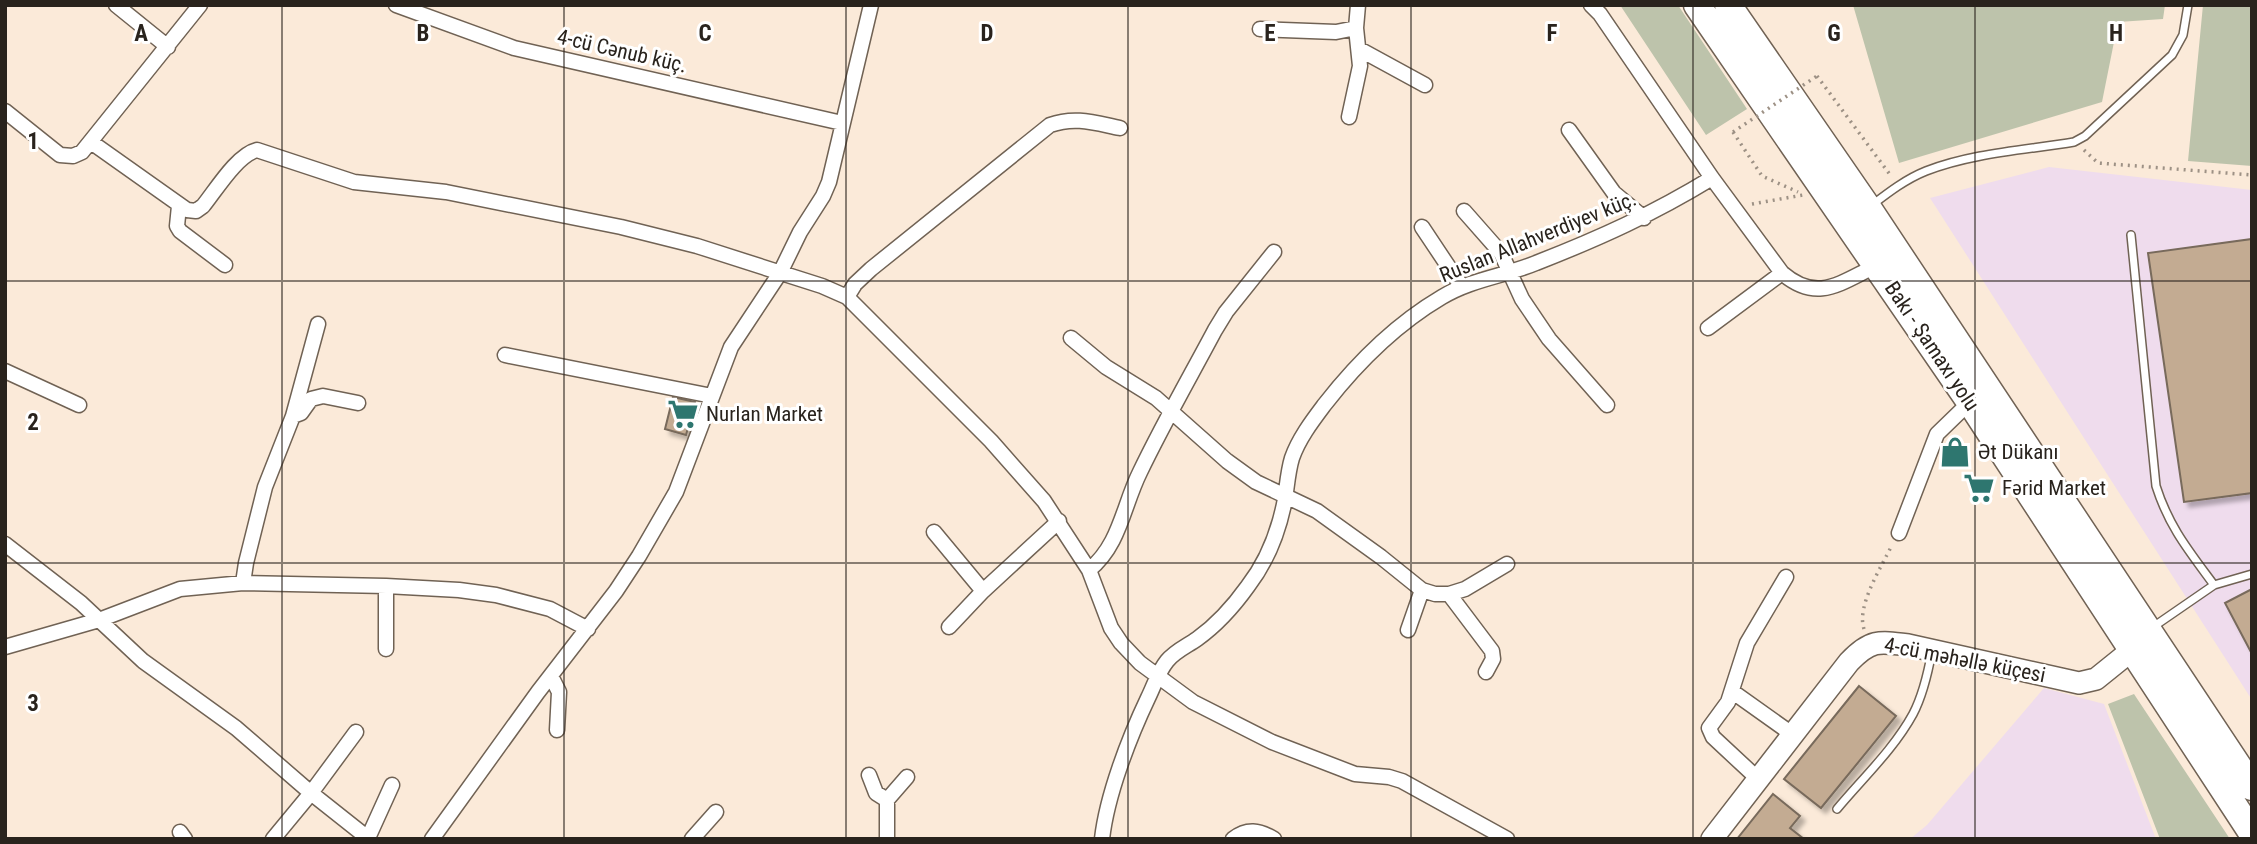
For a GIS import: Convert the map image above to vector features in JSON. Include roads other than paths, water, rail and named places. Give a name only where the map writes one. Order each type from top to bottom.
[{"type":"highway","name":"Bakı - Şamaxı yolu","points":[[1697,5],[1878,265],[2252,833]]},
{"type":"highway","name":"Bakı - Şamaxı yolu","points":[[1728,5],[1868,208],[2252,787]]},
{"type":"street","points":[[116,5],[168,47]]},
{"type":"street","points":[[5,111],[60,155],[73,156],[82,152],[200,5]]},
{"type":"street","name":"4-cü Cənub küç.","points":[[396,5],[514,48],[842,124]]},
{"type":"street","points":[[432,839],[634,565],[676,492],[732,346],[780,273],[800,232],[823,197],[829,182],[871,5]]},
{"type":"street","points":[[1349,117],[1360,66],[1356,28],[1358,5]]},
{"type":"street","points":[[1591,5],[1600,14],[1712,178],[1782,274],[1805,289],[1821,289],[1878,265]]},
{"type":"street","points":[[1260,29],[1336,32],[1356,28]]},
{"type":"street","points":[[1359,49],[1425,85]]},
{"type":"street","points":[[847,297],[855,284],[871,269],[1050,125],[1079,119],[1120,128]]},
{"type":"street","points":[[1569,130],[1615,193],[1644,218]]},
{"type":"street","points":[[92,142],[179,206],[196,211],[240,160],[248,152],[257,150],[354,182],[446,192],[621,227],[697,246],[822,286],[847,297],[991,441],[1059,521],[1089,570],[1116,635],[1140,663],[1194,702],[1249,731],[1355,774],[1390,777],[1402,781],[1507,839]]},
{"type":"street","name":"Ruslan Allahverdiyev küç.","points":[[1102,839],[1128,744],[1158,676],[1178,650],[1218,623],[1254,579],[1268,556],[1276,535],[1296,448],[1325,404],[1398,329],[1442,297],[1484,278],[1534,264],[1644,218],[1712,178]]},
{"type":"street","points":[[179,206],[177,226],[180,232],[225,265]]},
{"type":"street","points":[[1464,211],[1489,237],[1511,271],[1522,299],[1549,339],[1607,405]]},
{"type":"street","points":[[1422,227],[1462,287]]},
{"type":"street","points":[[1089,570],[1112,545],[1138,474],[1226,312],[1274,252]]},
{"type":"street","points":[[1708,328],[1782,274]]},
{"type":"street","points":[[243,583],[265,487],[293,416],[318,324]]},
{"type":"street","points":[[1071,338],[1106,367],[1172,411],[1227,461],[1256,482],[1327,517],[1422,590],[1449,594],[1465,589],[1507,564]]},
{"type":"street","points":[[505,355],[712,396]]},
{"type":"street","points":[[5,371],[79,405]]},
{"type":"street","points":[[293,416],[301,413],[311,398],[323,396],[358,403]]},
{"type":"street","points":[[1899,533],[1937,434],[1969,401]]},
{"type":"street","points":[[949,627],[983,591],[1059,521]]},
{"type":"street","points":[[934,532],[983,591]]},
{"type":"street","points":[[5,544],[58,584],[143,661],[236,728],[368,839],[392,785]]},
{"type":"street","points":[[1757,778],[1713,737],[1709,727],[1733,692],[1735,677],[1747,643],[1786,577]]},
{"type":"street","points":[[8,643],[99,620],[180,589],[243,583],[459,590],[521,600],[550,610],[588,629]]},
{"type":"street","points":[[386,586],[386,649]]},
{"type":"street","points":[[1408,630],[1422,590]]},
{"type":"street","points":[[1449,594],[1492,651],[1493,659],[1486,672]]},
{"type":"street","name":"4-cü məhəllə küçesi","points":[[1712,839],[1849,662],[1869,644],[1888,642],[2079,683],[2096,679],[2132,650]]},
{"type":"street","points":[[551,676],[559,692],[557,730]]},
{"type":"street","points":[[1733,692],[1792,734]]},
{"type":"street","points":[[273,839],[356,732]]},
{"type":"street","points":[[869,775],[876,793],[887,800]]},
{"type":"street","points":[[887,839],[887,800],[907,777]]},
{"type":"street","points":[[692,839],[716,812]]},
{"type":"street","points":[[1233,839],[1251,830],[1274,839]]},
{"type":"lane","points":[[1868,208],[1898,185],[1924,171],[1952,162],[2074,142],[2094,131],[2172,55],[2183,34],[2188,5]]},
{"type":"lane","points":[[2131,235],[2156,486],[2164,512],[2175,531],[2214,585]]},
{"type":"lane","points":[[2149,629],[2214,585],[2252,574]]},
{"type":"lane","points":[[1837,809],[1900,734],[1913,713],[1927,679],[1932,651]]},
{"type":"place","name":"Nurlan Market","points":[[683,414]]},
{"type":"place","name":"Ət Dükanı","points":[[1955,452]]},
{"type":"place","name":"Fərid Market","points":[[1979,488]]}]
